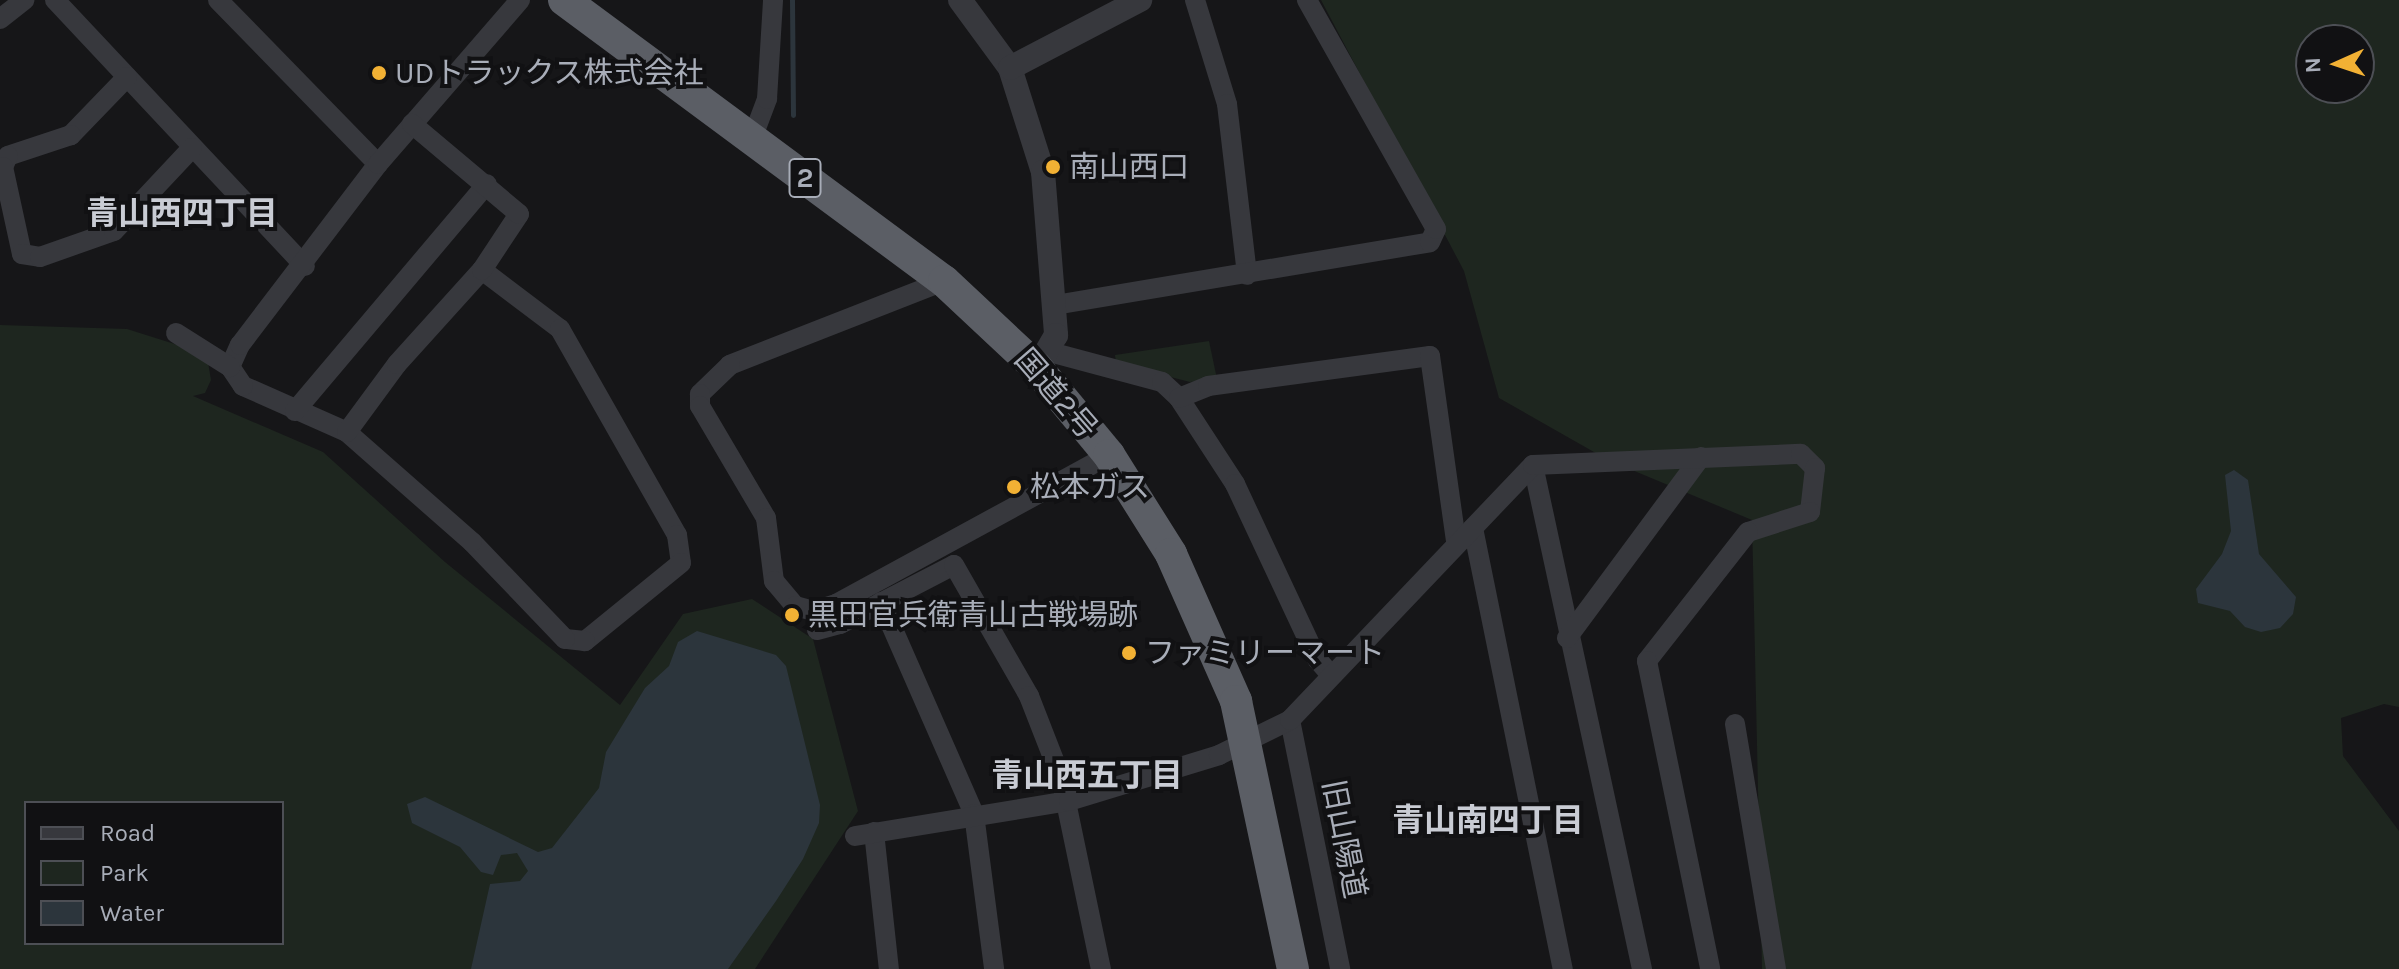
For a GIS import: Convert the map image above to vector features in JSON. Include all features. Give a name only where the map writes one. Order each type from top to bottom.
[{"type":"highway","name":"国道2号","points":[[564,0],[944,281],[1044,360],[1171,554],[1201,615],[1248,741],[1293,969]]},
{"type":"street","points":[[0,19],[24,0]]},
{"type":"street","points":[[55,0],[305,266]]},
{"type":"street","points":[[218,0],[378,164]]},
{"type":"street","points":[[230,367],[240,345],[305,266],[378,164],[520,0]]},
{"type":"street","points":[[752,139],[767,99],[773,0]]},
{"type":"street","points":[[960,0],[1010,68],[1043,172],[1055,305],[1044,360],[1162,382],[1179,398],[1235,484],[1317,659],[1330,674]]},
{"type":"street","points":[[1010,68],[1140,0]]},
{"type":"street","points":[[1195,0],[1227,104],[1247,275]]},
{"type":"street","points":[[1055,305],[1417,248],[1430,242],[1436,229],[1307,0]]},
{"type":"street","points":[[22,254],[3,167],[8,156],[71,135],[127,77]]},
{"type":"street","points":[[347,432],[397,364],[482,270],[519,214],[412,124]]},
{"type":"street","points":[[0,251],[40,257],[114,231],[192,148]]},
{"type":"street","points":[[295,411],[487,184]]},
{"type":"street","points":[[176,333],[230,367],[243,386],[347,432],[472,542],[565,639],[585,641],[681,563],[677,535],[560,329],[482,270]]},
{"type":"street","points":[[944,281],[730,365],[700,394],[700,406],[766,518],[774,581],[795,606],[814,611],[836,604],[1109,455]]},
{"type":"street","points":[[1179,398],[1208,386],[1430,356],[1464,534],[1563,969]]},
{"type":"street","points":[[889,969],[865,834],[1069,801],[1248,741],[1290,720],[1330,674],[1533,465],[1801,454],[1815,468],[1810,512],[1748,532],[1647,661],[1710,969]]},
{"type":"street","points":[[1567,638],[1701,457]]},
{"type":"street","points":[[1533,465],[1567,638],[1642,969]]},
{"type":"street","points":[[817,630],[954,565],[1029,696],[1069,801],[1101,969]]},
{"type":"street","points":[[881,602],[974,814],[994,969]]},
{"type":"street","name":"旧山陽道","points":[[1290,720],[1340,969]]},
{"type":"street","points":[[1735,724],[1776,969]]},
{"type":"green space","points":[[1321,0],[2399,0],[2399,707],[2384,704],[2341,718],[2343,756],[2399,831],[2399,969],[1762,969],[1752,520],[1608,460],[1499,398],[1464,271]]},
{"type":"green space","points":[[0,325],[127,329],[184,347],[208,362],[211,380],[205,393],[193,396],[323,452],[445,562],[620,705],[683,614],[752,599],[813,639],[858,811],[755,969],[0,969]]},
{"type":"green space","points":[[1209,341],[1217,379],[1190,382],[1116,363],[1115,355]]},
{"type":"water","points":[[2234,470],[2248,480],[2259,554],[2296,597],[2293,614],[2280,628],[2261,632],[2245,627],[2230,611],[2198,603],[2196,589],[2222,554],[2231,531],[2225,475]]},
{"type":"water","points":[[697,631],[776,655],[786,666],[820,805],[819,823],[803,859],[776,901],[728,969],[471,969],[490,884],[520,881],[528,871],[517,853],[501,855],[493,875],[481,872],[460,847],[412,823],[407,804],[425,797],[538,852],[552,848],[599,788],[606,752],[645,688],[669,666],[678,642]]},
{"type":"waterway","points":[[792,0],[793,115]]},
{"type":"place","name":"UDトラックス株式会社","points":[[379,73]]},
{"type":"place","name":"南山西口","points":[[1053,167]]},
{"type":"place","name":"松本ガス","points":[[1014,487]]},
{"type":"place","name":"黒田官兵衛青山古戦場跡","points":[[792,615]]},
{"type":"place","name":"ファミリーマート","points":[[1129,653]]},
{"type":"district","name":"青山西四丁目","points":[[182,214]]},
{"type":"district","name":"青山西五丁目","points":[[1087,776]]},
{"type":"district","name":"青山南四丁目","points":[[1488,821]]}]
